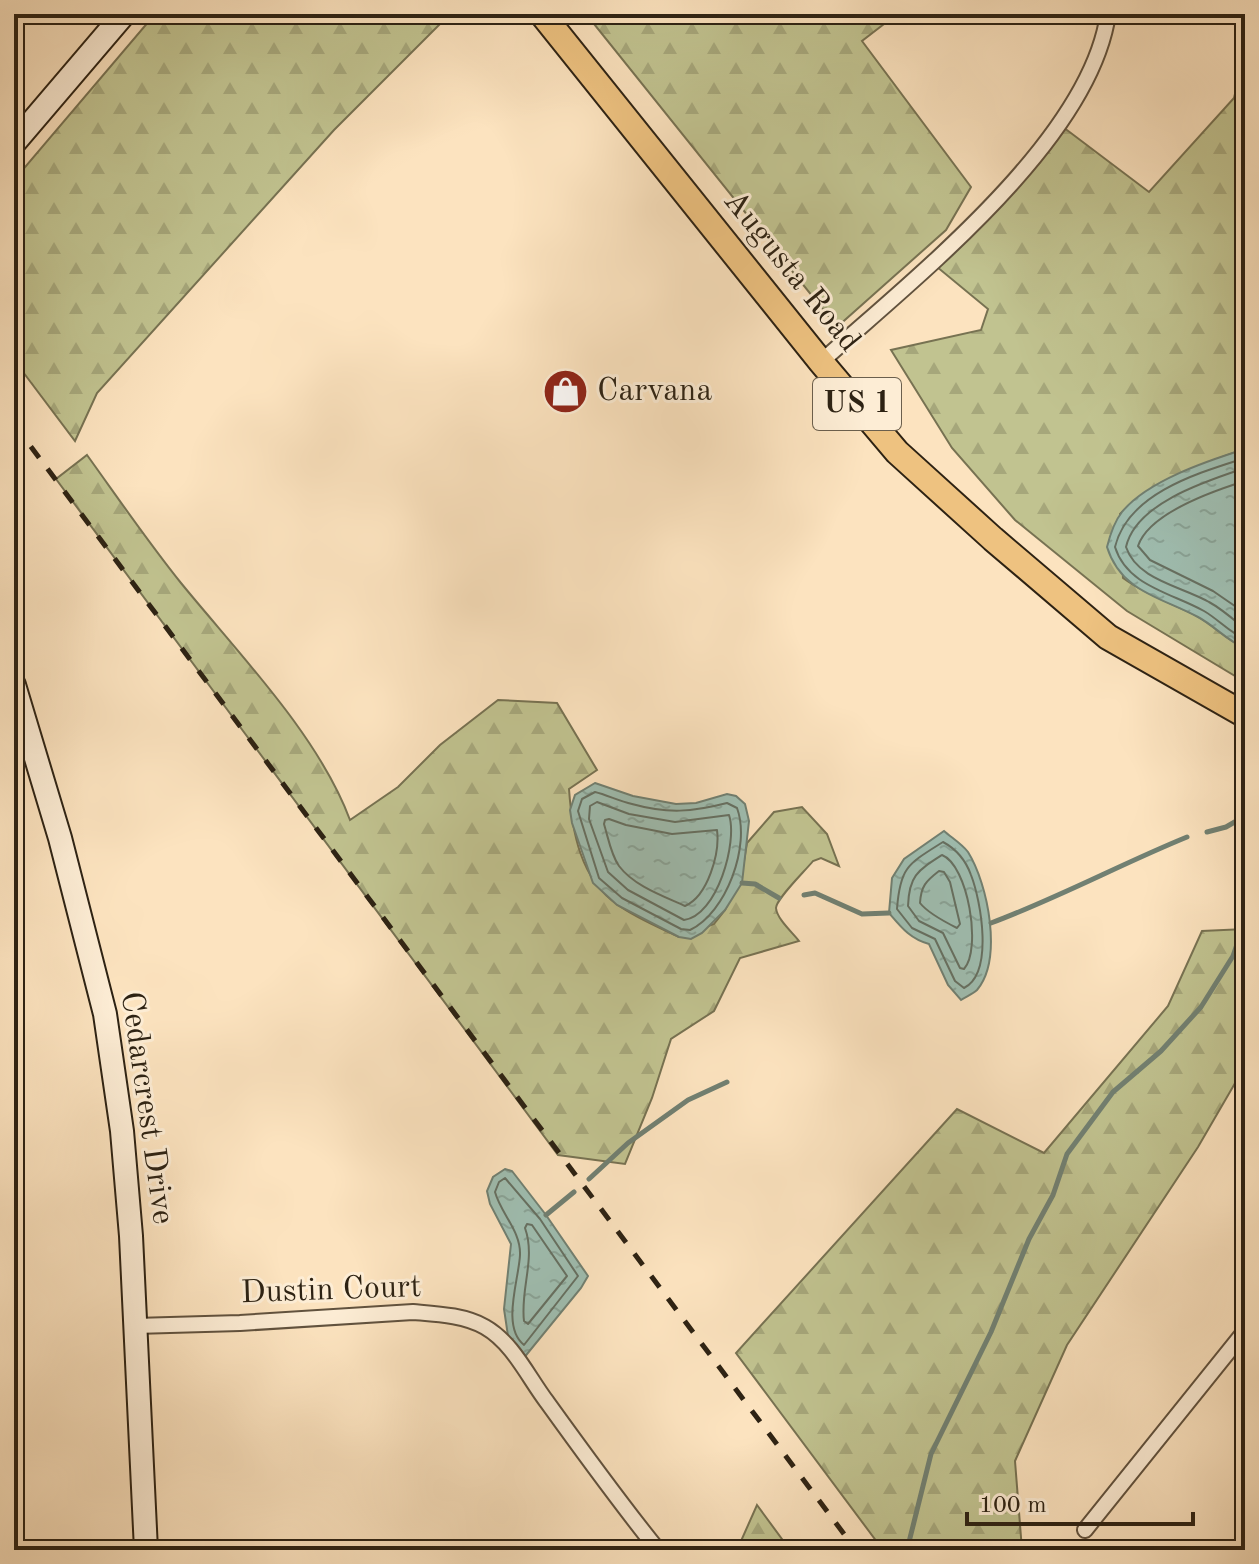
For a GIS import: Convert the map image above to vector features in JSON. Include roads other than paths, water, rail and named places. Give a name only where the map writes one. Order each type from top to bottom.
[{"type":"main road","name":"Augusta Road","points":[[542,14],[897,452],[1108,637],[1245,715]]},
{"type":"street","points":[[14,143],[124,14]]},
{"type":"street","points":[[821,362],[957,239],[1032,159],[1059,124],[1092,69],[1105,34],[1108,14]]},
{"type":"street","name":"Cedarcrest Drive","points":[[14,685],[60,838],[105,1014],[124,1152],[146,1550]]},
{"type":"street","name":"Dustin Court","points":[[135,1326],[413,1312],[481,1324],[512,1352],[607,1487],[658,1550]]},
{"type":"street","points":[[1085,1530],[1245,1331]]},
{"type":"water","points":[[1245,449],[1245,648],[1198,617],[1132,584],[1113,562],[1107,547],[1119,516],[1146,491],[1179,473]]},
{"type":"water","points":[[595,783],[633,796],[676,804],[696,803],[727,794],[736,796],[745,804],[749,821],[742,883],[725,910],[702,933],[691,939],[679,937],[617,905],[593,883],[570,810],[575,795]]},
{"type":"water","points":[[944,831],[968,852],[982,883],[990,921],[991,941],[985,976],[977,990],[961,1000],[948,985],[929,944],[911,936],[889,913],[892,878],[904,859]]},
{"type":"water","points":[[505,1169],[512,1171],[588,1276],[523,1359],[508,1336],[504,1309],[511,1244],[490,1204],[487,1191],[493,1177]]},
{"type":"waterway","points":[[1207,832],[1226,827],[1245,816]]},
{"type":"waterway","points":[[991,923],[1187,837]]},
{"type":"waterway","points":[[742,883],[755,884],[779,898]]},
{"type":"waterway","points":[[804,895],[815,893],[862,914],[889,913]]},
{"type":"waterway","points":[[907,1550],[931,1454],[991,1332],[1029,1239],[1053,1195],[1067,1154],[1113,1092],[1161,1051],[1201,1007],[1233,956],[1243,927]]},
{"type":"waterway","points":[[589,1179],[628,1143],[688,1100],[727,1082]]},
{"type":"waterway","points":[[546,1215],[574,1192]]},
{"type":"railway","points":[[14,424],[856,1550]]},
{"type":"place","name":"Carvana","points":[[566,392]]}]
